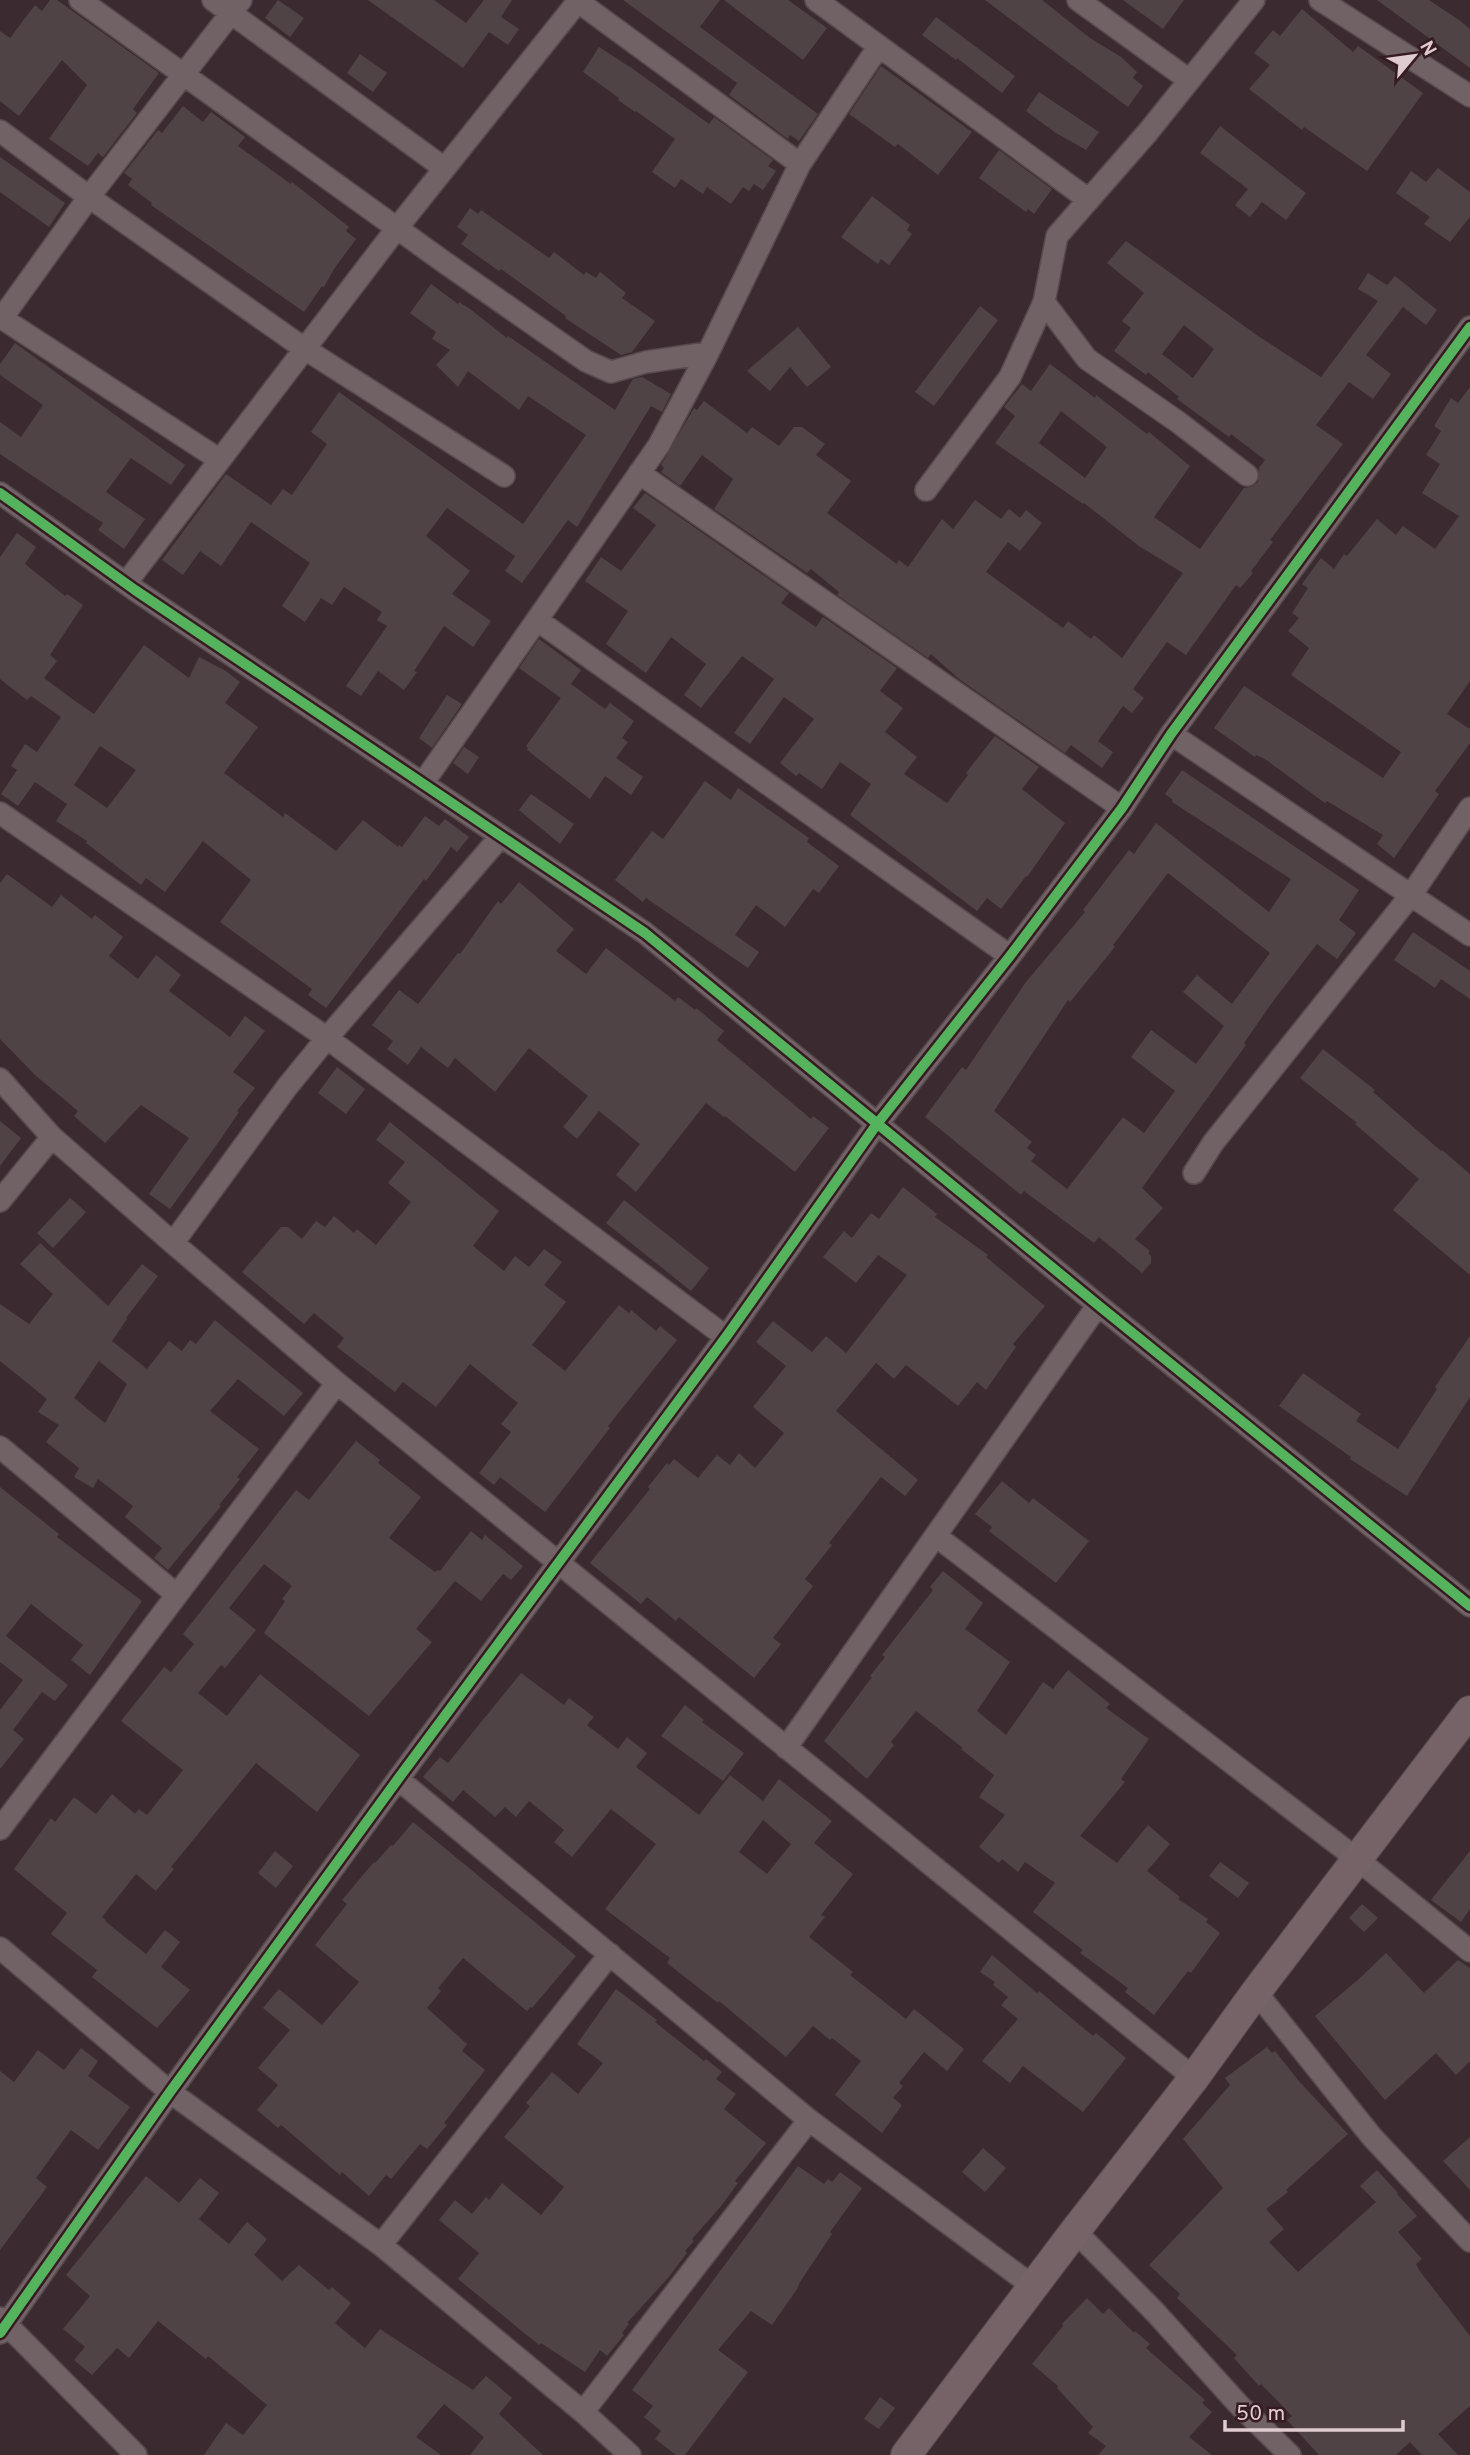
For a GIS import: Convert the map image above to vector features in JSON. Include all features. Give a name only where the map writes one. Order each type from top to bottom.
[{"type":"street","points":[[80,0],[586,361],[611,372],[646,362],[708,353]]},
{"type":"street","points":[[213,0],[237,7],[444,168]]},
{"type":"street","points":[[126,583],[397,228],[577,0],[800,164]]},
{"type":"street","points":[[816,0],[1089,200]]},
{"type":"street","points":[[1078,0],[1189,80]]},
{"type":"street","points":[[926,490],[1010,377],[1044,302],[1057,236],[1148,132],[1254,0]]},
{"type":"street","points":[[1320,0],[1470,96]]},
{"type":"street","points":[[220,460],[1,317],[89,197],[237,7]]},
{"type":"street","points":[[422,783],[659,445],[708,353],[800,164],[879,46]]},
{"type":"street","points":[[0,131],[305,349],[504,476]]},
{"type":"street","points":[[1044,302],[1087,359],[1178,422],[1247,475]]},
{"type":"street","points":[[136,2455],[2,2326],[398,1779],[726,1337],[877,1124],[1010,956],[1122,808],[1171,734],[1470,327]]},
{"type":"street","points":[[639,473],[1122,808]]},
{"type":"street","points":[[0,493],[126,583],[645,933],[1470,1606]]},
{"type":"street","points":[[537,621],[1010,956]]},
{"type":"street","points":[[1171,734],[1470,934]]},
{"type":"street","points":[[1195,1173],[1213,1143],[1410,895],[1470,808]]},
{"type":"street","points":[[0,813],[327,1038],[726,1337]]},
{"type":"street","points":[[173,1243],[287,1087],[501,836]]},
{"type":"street","points":[[0,1079],[52,1137],[337,1383],[1194,2078]]},
{"type":"street","points":[[0,1201],[52,1137]]},
{"type":"street","points":[[786,1748],[1098,1305]]},
{"type":"street","points":[[0,1829],[337,1383]]},
{"type":"street","points":[[0,1447],[177,1595]]},
{"type":"street","points":[[936,1536],[1357,1859],[1470,1951]]},
{"type":"street","points":[[913,2452],[1074,2231],[1194,2078],[1256,1992],[1470,1711]]},
{"type":"street","points":[[398,1779],[809,2120],[1034,2287]]},
{"type":"street","points":[[0,1948],[170,2092],[381,2245],[630,2455]]},
{"type":"street","points":[[381,2245],[610,1954]]},
{"type":"street","points":[[1256,1992],[1372,2137],[1470,2241]]},
{"type":"street","points":[[583,2413],[809,2120]]},
{"type":"street","points":[[1074,2231],[1290,2455]]},
{"type":"building","points":[[50,0],[57,0],[159,73],[133,109],[137,113],[103,157],[98,153],[88,166],[49,139],[87,85],[62,60],[19,116],[0,101],[0,31],[10,38],[35,5],[42,11]]},
{"type":"building","points":[[278,0],[304,18],[290,37],[265,18]]},
{"type":"building","points":[[368,0],[434,0],[466,23],[484,0],[512,0],[501,17],[519,29],[508,45],[489,32],[463,68]]},
{"type":"building","points":[[623,0],[720,0],[700,27],[818,114],[799,141],[790,135],[788,139],[729,95],[737,83]]},
{"type":"building","points":[[724,0],[788,0],[827,28],[803,60]]},
{"type":"building","points":[[985,0],[1042,0],[1090,38],[1121,57],[1137,72],[1133,78],[1143,86],[1128,107]]},
{"type":"building","points":[[1123,0],[1184,0],[1163,29]]},
{"type":"building","points":[[1377,0],[1429,0],[1459,20],[1470,29],[1470,68]]},
{"type":"building","points":[[1302,9],[1353,52],[1358,46],[1423,93],[1367,171],[1304,127],[1302,130],[1249,89],[1270,65],[1254,53],[1273,30],[1280,36]]},
{"type":"building","points":[[936,17],[1015,76],[1002,93],[922,35]]},
{"type":"building","points":[[599,47],[709,124],[714,117],[773,160],[768,166],[776,171],[763,190],[754,184],[749,191],[743,187],[731,204],[707,187],[703,194],[681,179],[675,188],[652,172],[675,139],[583,72]]},
{"type":"building","points":[[360,54],[387,73],[373,92],[347,73]]},
{"type":"building","points":[[881,66],[972,132],[938,175],[898,144],[895,147],[849,114]]},
{"type":"building","points":[[1039,92],[1099,132],[1086,150],[1026,111]]},
{"type":"building","points":[[183,106],[203,122],[211,112],[245,137],[238,146],[291,184],[292,182],[349,227],[346,231],[356,239],[304,312],[151,205],[152,203],[128,185],[132,179],[124,173],[158,130],[162,133]]},
{"type":"building","points":[[1220,126],[1306,193],[1286,220],[1262,202],[1250,217],[1235,205],[1248,189],[1200,153]]},
{"type":"building","points":[[999,150],[1052,189],[1034,214],[1028,209],[1026,212],[979,178]]},
{"type":"building","points":[[0,157],[65,203],[49,227],[0,192]]},
{"type":"building","points":[[1438,168],[1470,192],[1470,217],[1450,242],[1424,224],[1430,217],[1396,193],[1411,171],[1426,182]]},
{"type":"building","points":[[872,196],[910,225],[907,230],[912,234],[889,265],[881,259],[878,264],[841,237]]},
{"type":"building","points":[[470,208],[478,214],[481,210],[549,258],[554,252],[584,275],[586,272],[596,278],[600,272],[626,293],[622,298],[655,321],[632,352],[621,355],[565,318],[566,316],[501,269],[499,271],[461,244],[468,235],[457,227]]},
{"type":"building","points":[[1126,241],[1258,336],[1321,377],[1378,301],[1358,289],[1368,273],[1387,285],[1395,276],[1437,310],[1426,325],[1403,307],[1366,355],[1391,374],[1373,399],[1349,382],[1316,425],[1343,444],[1270,540],[1273,542],[1251,571],[1253,573],[1240,588],[1236,585],[1186,655],[1167,642],[1133,689],[1144,698],[1132,713],[1123,706],[1098,741],[1113,752],[1102,768],[1071,745],[1065,753],[959,679],[931,654],[928,658],[837,595],[839,592],[811,569],[807,573],[714,509],[733,479],[702,455],[680,486],[661,472],[664,468],[661,465],[694,408],[697,410],[704,401],[747,433],[752,427],[779,446],[794,427],[802,427],[825,444],[816,455],[851,481],[827,513],[897,564],[899,560],[908,567],[942,519],[953,529],[975,500],[1001,519],[1009,509],[1020,518],[1026,510],[1042,523],[1020,551],[1008,542],[986,572],[1063,628],[1068,621],[1091,639],[1094,635],[1122,658],[1183,573],[1139,546],[1084,503],[995,443],[1015,416],[1004,407],[1022,384],[1031,391],[1050,364],[1147,434],[1149,432],[1190,466],[1154,517],[1200,549],[1244,488],[1258,482],[1259,468],[1265,460],[1177,399],[1179,397],[1148,372],[1146,375],[1114,351],[1131,328],[1122,321],[1144,293],[1107,263]],"holes":[[[1184,325],[1214,349],[1193,378],[1162,354]],[[1061,411],[1107,447],[1085,478],[1039,443]]]},
{"type":"building","points":[[431,284],[615,410],[633,379],[642,377],[671,394],[662,412],[651,406],[577,527],[568,520],[522,583],[505,571],[515,556],[447,508],[426,536],[470,571],[452,594],[491,621],[473,647],[444,626],[404,690],[378,671],[361,696],[346,686],[387,626],[377,620],[382,612],[344,587],[332,605],[321,598],[305,622],[282,606],[310,563],[251,522],[221,566],[200,551],[183,575],[162,560],[226,474],[271,505],[283,489],[292,495],[327,444],[311,432],[339,392],[523,524],[586,435],[528,396],[519,410],[468,371],[458,387],[436,365],[450,350],[432,339],[436,332],[410,313]]},
{"type":"building","points":[[980,306],[998,320],[934,406],[915,392]]},
{"type":"building","points":[[798,327],[831,367],[807,387],[790,367],[770,391],[747,371]]},
{"type":"building","points":[[15,343],[185,465],[171,485],[131,458],[106,492],[145,519],[124,549],[98,530],[103,523],[0,454],[0,422],[21,437],[43,405],[0,375],[0,364]]},
{"type":"building","points":[[1470,387],[1470,681],[1447,714],[1470,729],[1470,743],[1435,791],[1439,794],[1394,858],[1377,844],[1383,835],[1327,801],[1325,803],[1265,759],[1256,755],[1255,757],[1214,728],[1244,686],[1383,778],[1401,752],[1291,675],[1309,648],[1288,631],[1299,618],[1292,613],[1308,588],[1302,584],[1321,558],[1334,569],[1344,554],[1347,556],[1377,519],[1396,535],[1403,526],[1435,549],[1459,516],[1422,493],[1440,464],[1426,455],[1441,431],[1434,426],[1451,398],[1458,403]]},
{"type":"building","points":[[645,493],[789,593],[781,603],[816,627],[823,617],[897,668],[880,691],[903,708],[885,732],[917,757],[904,774],[947,803],[995,736],[1039,767],[1022,789],[1065,823],[1001,909],[987,898],[977,911],[850,815],[871,784],[840,762],[822,789],[799,773],[796,776],[780,763],[814,719],[784,697],[750,744],[734,733],[774,679],[742,656],[701,708],[684,695],[706,664],[671,637],[646,673],[606,644],[628,611],[585,581],[601,557],[621,571],[656,525],[633,508]]},
{"type":"building","points":[[17,533],[36,547],[25,564],[65,596],[67,594],[83,605],[50,655],[57,661],[44,678],[94,714],[144,645],[189,678],[199,657],[226,671],[240,682],[225,703],[258,727],[224,773],[283,817],[285,813],[336,851],[363,820],[398,847],[402,847],[425,816],[439,826],[445,819],[469,837],[457,852],[451,847],[426,881],[424,879],[326,1008],[308,995],[312,989],[220,922],[251,880],[203,841],[165,892],[146,878],[141,885],[86,843],[87,841],[56,821],[67,804],[35,782],[18,806],[1,794],[17,770],[11,766],[25,744],[37,752],[61,717],[31,696],[27,700],[0,679],[0,557]],"holes":[[[100,746],[136,770],[107,808],[74,785]]]},
{"type":"building","points":[[539,639],[581,670],[561,698],[519,668]]},
{"type":"building","points":[[571,684],[605,709],[610,703],[634,721],[622,738],[628,742],[616,758],[643,777],[631,795],[605,776],[590,799],[527,750],[526,746]]},
{"type":"building","points":[[447,695],[462,704],[432,748],[419,738]]},
{"type":"building","points":[[464,747],[479,757],[468,774],[453,763]]},
{"type":"building","points":[[1182,770],[1359,890],[1339,920],[1356,933],[1337,959],[1317,944],[1271,1004],[1244,1043],[1246,1045],[1142,1188],[1163,1208],[1135,1239],[1150,1251],[1148,1253],[1151,1263],[1142,1273],[1099,1237],[1094,1243],[1024,1191],[1021,1195],[925,1117],[962,1067],[966,1070],[1026,982],[1085,912],[1083,910],[1129,850],[1134,854],[1156,823],[1269,912],[1291,879],[1172,802],[1165,794]],"holes":[[[1168,873],[1270,953],[1232,1004],[1197,975],[1183,992],[1224,1026],[1196,1064],[1151,1030],[1131,1057],[1175,1091],[1144,1133],[1123,1117],[1067,1189],[1031,1161],[1036,1155],[1027,1148],[1032,1142],[994,1111],[1068,1000],[1070,1002],[1115,947],[1113,945]]]},
{"type":"building","points":[[705,781],[731,800],[738,788],[809,838],[807,842],[839,866],[819,893],[813,889],[785,927],[756,905],[735,935],[759,952],[748,968],[646,898],[643,902],[615,880],[652,831],[663,839]]},
{"type":"building","points":[[531,794],[574,824],[560,844],[519,810]]},
{"type":"building","points":[[7,874],[52,907],[61,895],[92,919],[95,915],[123,937],[109,956],[138,979],[156,955],[181,975],[169,991],[230,1037],[245,1016],[265,1031],[233,1072],[255,1088],[170,1209],[149,1194],[189,1138],[141,1105],[105,1143],[74,1116],[78,1111],[35,1075],[0,1039],[0,883]]},
{"type":"building","points":[[519,882],[574,929],[556,951],[586,974],[606,948],[675,1001],[678,997],[695,1010],[696,1008],[724,1031],[717,1040],[811,1119],[813,1116],[829,1128],[795,1172],[706,1103],[636,1192],[616,1175],[640,1144],[599,1111],[577,1139],[563,1127],[588,1096],[529,1048],[495,1092],[455,1058],[448,1068],[421,1047],[408,1065],[387,1049],[393,1041],[372,1025],[399,990],[418,1004],[458,953],[460,954],[498,901],[501,904]]},
{"type":"building","points":[[1413,932],[1470,971],[1470,999],[1441,979],[1435,988],[1394,960]]},
{"type":"building","points":[[1323,1049],[1375,1090],[1373,1092],[1470,1174],[1470,1275],[1393,1210],[1419,1179],[1355,1124],[1357,1123],[1300,1078]]},
{"type":"building","points":[[337,1067],[365,1089],[346,1114],[318,1093]]},
{"type":"building","points":[[0,1121],[21,1138],[0,1166]]},
{"type":"building","points":[[390,1122],[499,1211],[473,1246],[504,1271],[515,1256],[529,1267],[544,1249],[562,1262],[544,1285],[566,1302],[532,1345],[565,1371],[619,1305],[629,1313],[631,1310],[656,1331],[660,1326],[677,1340],[608,1426],[610,1428],[545,1512],[500,1477],[494,1485],[479,1473],[511,1432],[501,1424],[518,1403],[470,1364],[436,1407],[403,1382],[395,1392],[337,1347],[344,1338],[314,1313],[304,1324],[242,1272],[281,1227],[288,1227],[302,1239],[316,1221],[325,1227],[334,1216],[354,1233],[357,1229],[376,1245],[411,1202],[388,1183],[405,1162],[376,1140]]},
{"type":"building","points":[[903,1187],[937,1214],[935,1217],[988,1255],[986,1257],[1045,1306],[1013,1344],[1016,1347],[986,1390],[977,1382],[958,1406],[906,1365],[894,1379],[876,1363],[836,1411],[918,1480],[905,1496],[881,1477],[829,1543],[832,1545],[805,1579],[813,1586],[773,1638],[781,1644],[754,1678],[679,1617],[676,1621],[647,1597],[641,1604],[590,1563],[650,1489],[648,1487],[667,1463],[669,1465],[674,1459],[698,1478],[717,1455],[730,1465],[739,1453],[755,1468],[784,1433],[753,1407],[786,1366],[756,1342],[773,1321],[812,1352],[826,1336],[846,1353],[907,1275],[878,1255],[856,1283],[823,1257],[844,1231],[852,1238],[871,1213],[879,1219]]},
{"type":"building","points":[[70,1198],[86,1212],[53,1248],[37,1233]]},
{"type":"building","points":[[624,1200],[709,1268],[691,1291],[606,1223]]},
{"type":"building","points":[[40,1243],[108,1306],[142,1264],[158,1276],[112,1341],[147,1369],[169,1341],[182,1351],[190,1340],[196,1344],[215,1320],[303,1393],[284,1416],[238,1379],[210,1411],[259,1449],[237,1477],[240,1479],[219,1505],[221,1506],[168,1570],[154,1558],[162,1548],[125,1517],[133,1506],[98,1479],[93,1488],[74,1477],[79,1468],[46,1442],[59,1425],[38,1412],[47,1399],[0,1361],[0,1304],[29,1324],[53,1294],[20,1264]],"holes":[[[99,1361],[127,1384],[105,1423],[74,1398]]]},
{"type":"building","points":[[1470,1336],[1470,1397],[1407,1496],[1350,1459],[1351,1457],[1279,1406],[1303,1373],[1361,1414],[1356,1421],[1398,1449],[1437,1389],[1435,1387]]},
{"type":"building","points":[[356,1441],[380,1460],[378,1463],[421,1497],[389,1538],[435,1572],[440,1571],[471,1531],[482,1540],[485,1535],[523,1566],[511,1580],[503,1574],[481,1601],[455,1581],[416,1629],[432,1642],[369,1716],[264,1633],[292,1586],[264,1564],[229,1608],[256,1630],[225,1668],[221,1665],[198,1693],[227,1716],[260,1674],[360,1755],[317,1812],[256,1763],[171,1867],[174,1869],[156,1891],[136,1874],[102,1917],[146,1954],[165,1930],[180,1942],[161,1967],[190,1990],[157,2028],[92,1977],[97,1970],[51,1934],[67,1913],[14,1869],[51,1818],[55,1822],[74,1797],[96,1814],[112,1794],[135,1814],[139,1809],[147,1815],[183,1770],[121,1721],[164,1667],[171,1672],[194,1644],[183,1634],[296,1490],[309,1500]]},
{"type":"building","points":[[1002,1481],[1029,1503],[1033,1498],[1089,1541],[1056,1583],[989,1531],[992,1527],[975,1514]]},
{"type":"building","points":[[0,1487],[59,1534],[57,1537],[142,1601],[90,1675],[71,1660],[83,1645],[31,1604],[6,1636],[68,1685],[55,1701],[42,1692],[13,1730],[24,1739],[0,1769],[0,1710],[23,1680],[0,1662]]},
{"type":"building","points":[[943,1571],[983,1603],[965,1629],[1010,1662],[977,1711],[1006,1735],[1043,1682],[1053,1689],[1068,1670],[1110,1704],[1106,1708],[1149,1739],[1121,1779],[1125,1782],[1080,1836],[1117,1863],[1148,1825],[1170,1844],[1147,1871],[1180,1897],[1178,1899],[1208,1919],[1206,1922],[1220,1933],[1191,1973],[1188,1971],[1154,2015],[1125,1992],[1128,1988],[1080,1953],[1083,1950],[1033,1912],[1055,1883],[1025,1862],[1018,1872],[1002,1859],[999,1863],[979,1847],[1005,1815],[979,1797],[994,1775],[961,1749],[963,1748],[916,1711],[891,1742],[894,1745],[867,1779],[824,1741],[872,1677],[870,1676],[885,1657],[882,1655],[933,1590],[930,1587]]},
{"type":"building","points":[[521,1673],[564,1705],[569,1698],[594,1717],[587,1725],[618,1749],[627,1737],[647,1753],[636,1767],[699,1815],[730,1775],[763,1801],[779,1779],[832,1821],[814,1843],[853,1874],[821,1915],[825,1917],[809,1937],[853,1972],[850,1975],[906,2019],[914,2009],[964,2049],[947,2071],[924,2052],[899,2083],[903,2086],[893,2098],[902,2105],[882,2133],[835,2095],[861,2061],[813,2026],[786,2057],[719,2001],[718,2003],[667,1963],[670,1958],[605,1909],[656,1844],[611,1809],[572,1857],[554,1842],[564,1830],[529,1801],[516,1817],[505,1807],[495,1817],[463,1790],[453,1802],[423,1777],[440,1757],[448,1763]],"holes":[[[763,1820],[791,1844],[767,1874],[739,1852]]]},
{"type":"building","points":[[685,1705],[704,1720],[702,1722],[744,1753],[723,1781],[661,1736]]},
{"type":"building","points":[[413,1822],[576,1956],[527,2011],[463,1958],[438,1988],[441,1991],[427,2008],[467,2044],[462,2051],[485,2070],[427,2149],[420,2144],[391,2179],[386,2175],[369,2196],[281,2125],[278,2128],[257,2110],[278,2085],[258,2068],[290,2030],[263,2008],[279,1989],[322,2025],[359,1982],[315,1945],[347,1904],[342,1900]]},
{"type":"building","points":[[275,1851],[293,1866],[276,1888],[258,1873]]},
{"type":"building","points":[[1470,1851],[1470,1909],[1461,1922],[1431,1900]]},
{"type":"building","points":[[1220,1862],[1249,1883],[1238,1898],[1209,1876]]},
{"type":"building","points":[[1362,1904],[1378,1918],[1364,1932],[1349,1918]]},
{"type":"building","points":[[1386,1953],[1424,1993],[1458,1960],[1470,1968],[1470,2061],[1456,2075],[1436,2053],[1385,2100],[1315,2016]]},
{"type":"building","points":[[992,1955],[1037,1993],[1039,1991],[1093,2036],[1096,2033],[1126,2058],[1083,2112],[1023,2066],[1010,2083],[982,2061],[1018,2019],[1001,2005],[1008,1997],[993,1985],[995,1982],[980,1972]]},
{"type":"building","points":[[616,1989],[704,2061],[706,2059],[722,2072],[716,2079],[736,2094],[724,2109],[766,2143],[735,2181],[738,2183],[722,2205],[692,2239],[694,2241],[685,2251],[687,2253],[668,2278],[627,2323],[629,2324],[622,2333],[624,2335],[607,2356],[600,2350],[585,2372],[541,2343],[539,2345],[458,2279],[479,2253],[439,2220],[455,2200],[472,2214],[486,2197],[489,2200],[502,2183],[541,2215],[564,2187],[504,2137],[530,2106],[526,2103],[552,2072],[578,2094],[603,2063],[577,2044]]},
{"type":"building","points":[[1267,2047],[1272,2053],[1275,2051],[1348,2134],[1286,2190],[1288,2192],[1266,2209],[1284,2229],[1269,2242],[1298,2272],[1376,2202],[1360,2186],[1377,2170],[1398,2193],[1417,2216],[1398,2232],[1422,2259],[1416,2264],[1419,2270],[1470,2336],[1470,2406],[1438,2434],[1458,2455],[1422,2455],[1410,2442],[1396,2455],[1319,2455],[1287,2420],[1292,2416],[1261,2384],[1259,2386],[1234,2358],[1237,2355],[1177,2298],[1180,2294],[1149,2265],[1223,2188],[1183,2139],[1230,2085],[1225,2078]]},
{"type":"building","points":[[81,2048],[98,2061],[88,2076],[130,2107],[98,2150],[71,2130],[36,2178],[47,2187],[0,2250],[0,2071],[14,2082],[38,2050],[64,2070]]},
{"type":"building","points":[[1470,2137],[1470,2190],[1443,2161]]},
{"type":"building","points":[[983,2148],[1006,2168],[985,2192],[962,2172]]},
{"type":"building","points":[[798,2166],[824,2184],[828,2179],[832,2182],[840,2172],[862,2188],[830,2232],[832,2234],[772,2325],[751,2311],[718,2350],[748,2372],[685,2455],[676,2455],[655,2439],[661,2431],[644,2417],[653,2406],[632,2390]]},
{"type":"building","points":[[146,2176],[179,2203],[200,2178],[219,2193],[199,2219],[229,2244],[247,2222],[267,2239],[254,2255],[282,2281],[299,2265],[329,2290],[332,2287],[351,2303],[335,2323],[365,2348],[380,2329],[473,2390],[486,2376],[512,2398],[499,2414],[543,2455],[470,2455],[484,2437],[444,2404],[416,2437],[441,2455],[204,2455],[226,2423],[243,2435],[267,2405],[208,2356],[206,2359],[158,2321],[129,2358],[117,2348],[92,2375],[74,2360],[85,2347],[63,2329],[90,2296],[66,2275]]},
{"type":"building","points":[[1087,2298],[1103,2314],[1109,2308],[1134,2333],[1135,2331],[1150,2344],[1146,2348],[1205,2400],[1202,2403],[1212,2412],[1189,2437],[1212,2455],[1098,2455],[1106,2446],[1088,2433],[1093,2427],[1058,2386],[1032,2364],[1062,2324]]},
{"type":"building","points":[[880,2397],[895,2408],[879,2429],[864,2419]]},
{"type":"cycle path","points":[[0,2333],[170,2092],[726,1337],[877,1124],[1010,956],[1122,808],[1171,734],[1470,327]]},
{"type":"cycle path","points":[[0,493],[135,590],[645,933],[1470,1606]]}]
